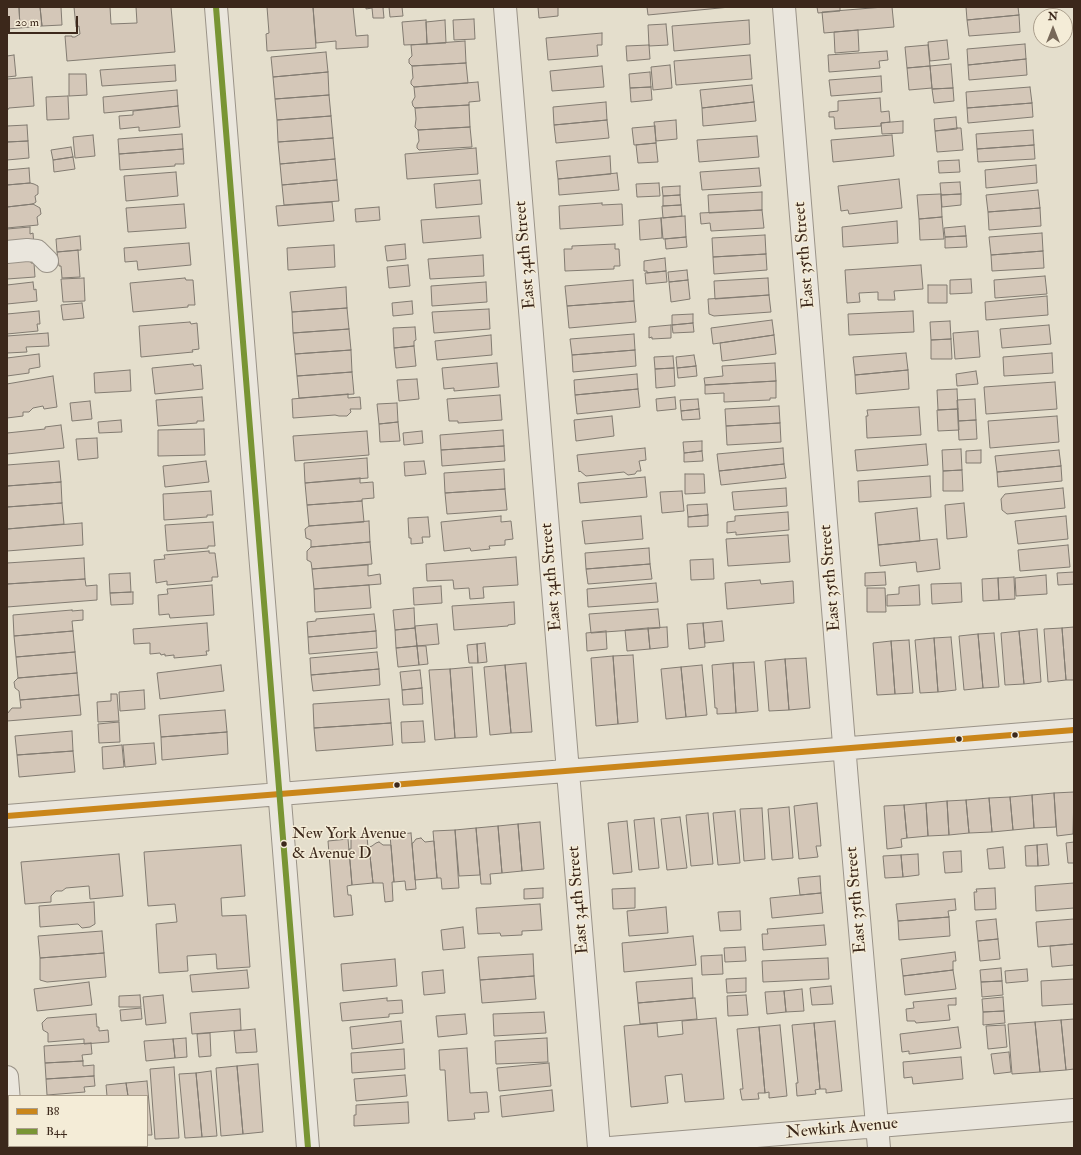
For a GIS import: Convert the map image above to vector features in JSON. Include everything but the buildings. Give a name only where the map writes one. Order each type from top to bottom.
[{"type":"street","points":[[216,7],[308,1148]]},
{"type":"street","name":"East 34th Street","points":[[506,7],[599,1148]]},
{"type":"street","name":"East 35th Street","points":[[784,7],[879,1148]]},
{"type":"street","points":[[7,252],[27,250],[36,251],[47,261]]},
{"type":"street","points":[[7,816],[1074,730]]},
{"type":"street","points":[[7,1077],[8,1095]]},
{"type":"street","name":"Newkirk Avenue","points":[[610,1148],[1074,1110]]},
{"type":"transit line","name":"B44","points":[[216,7],[308,1148]]},
{"type":"transit line","name":"B8","points":[[7,816],[1074,730]]},
{"type":"place","name":"New York Avenue & Avenue D","points":[[284,844]]}]
